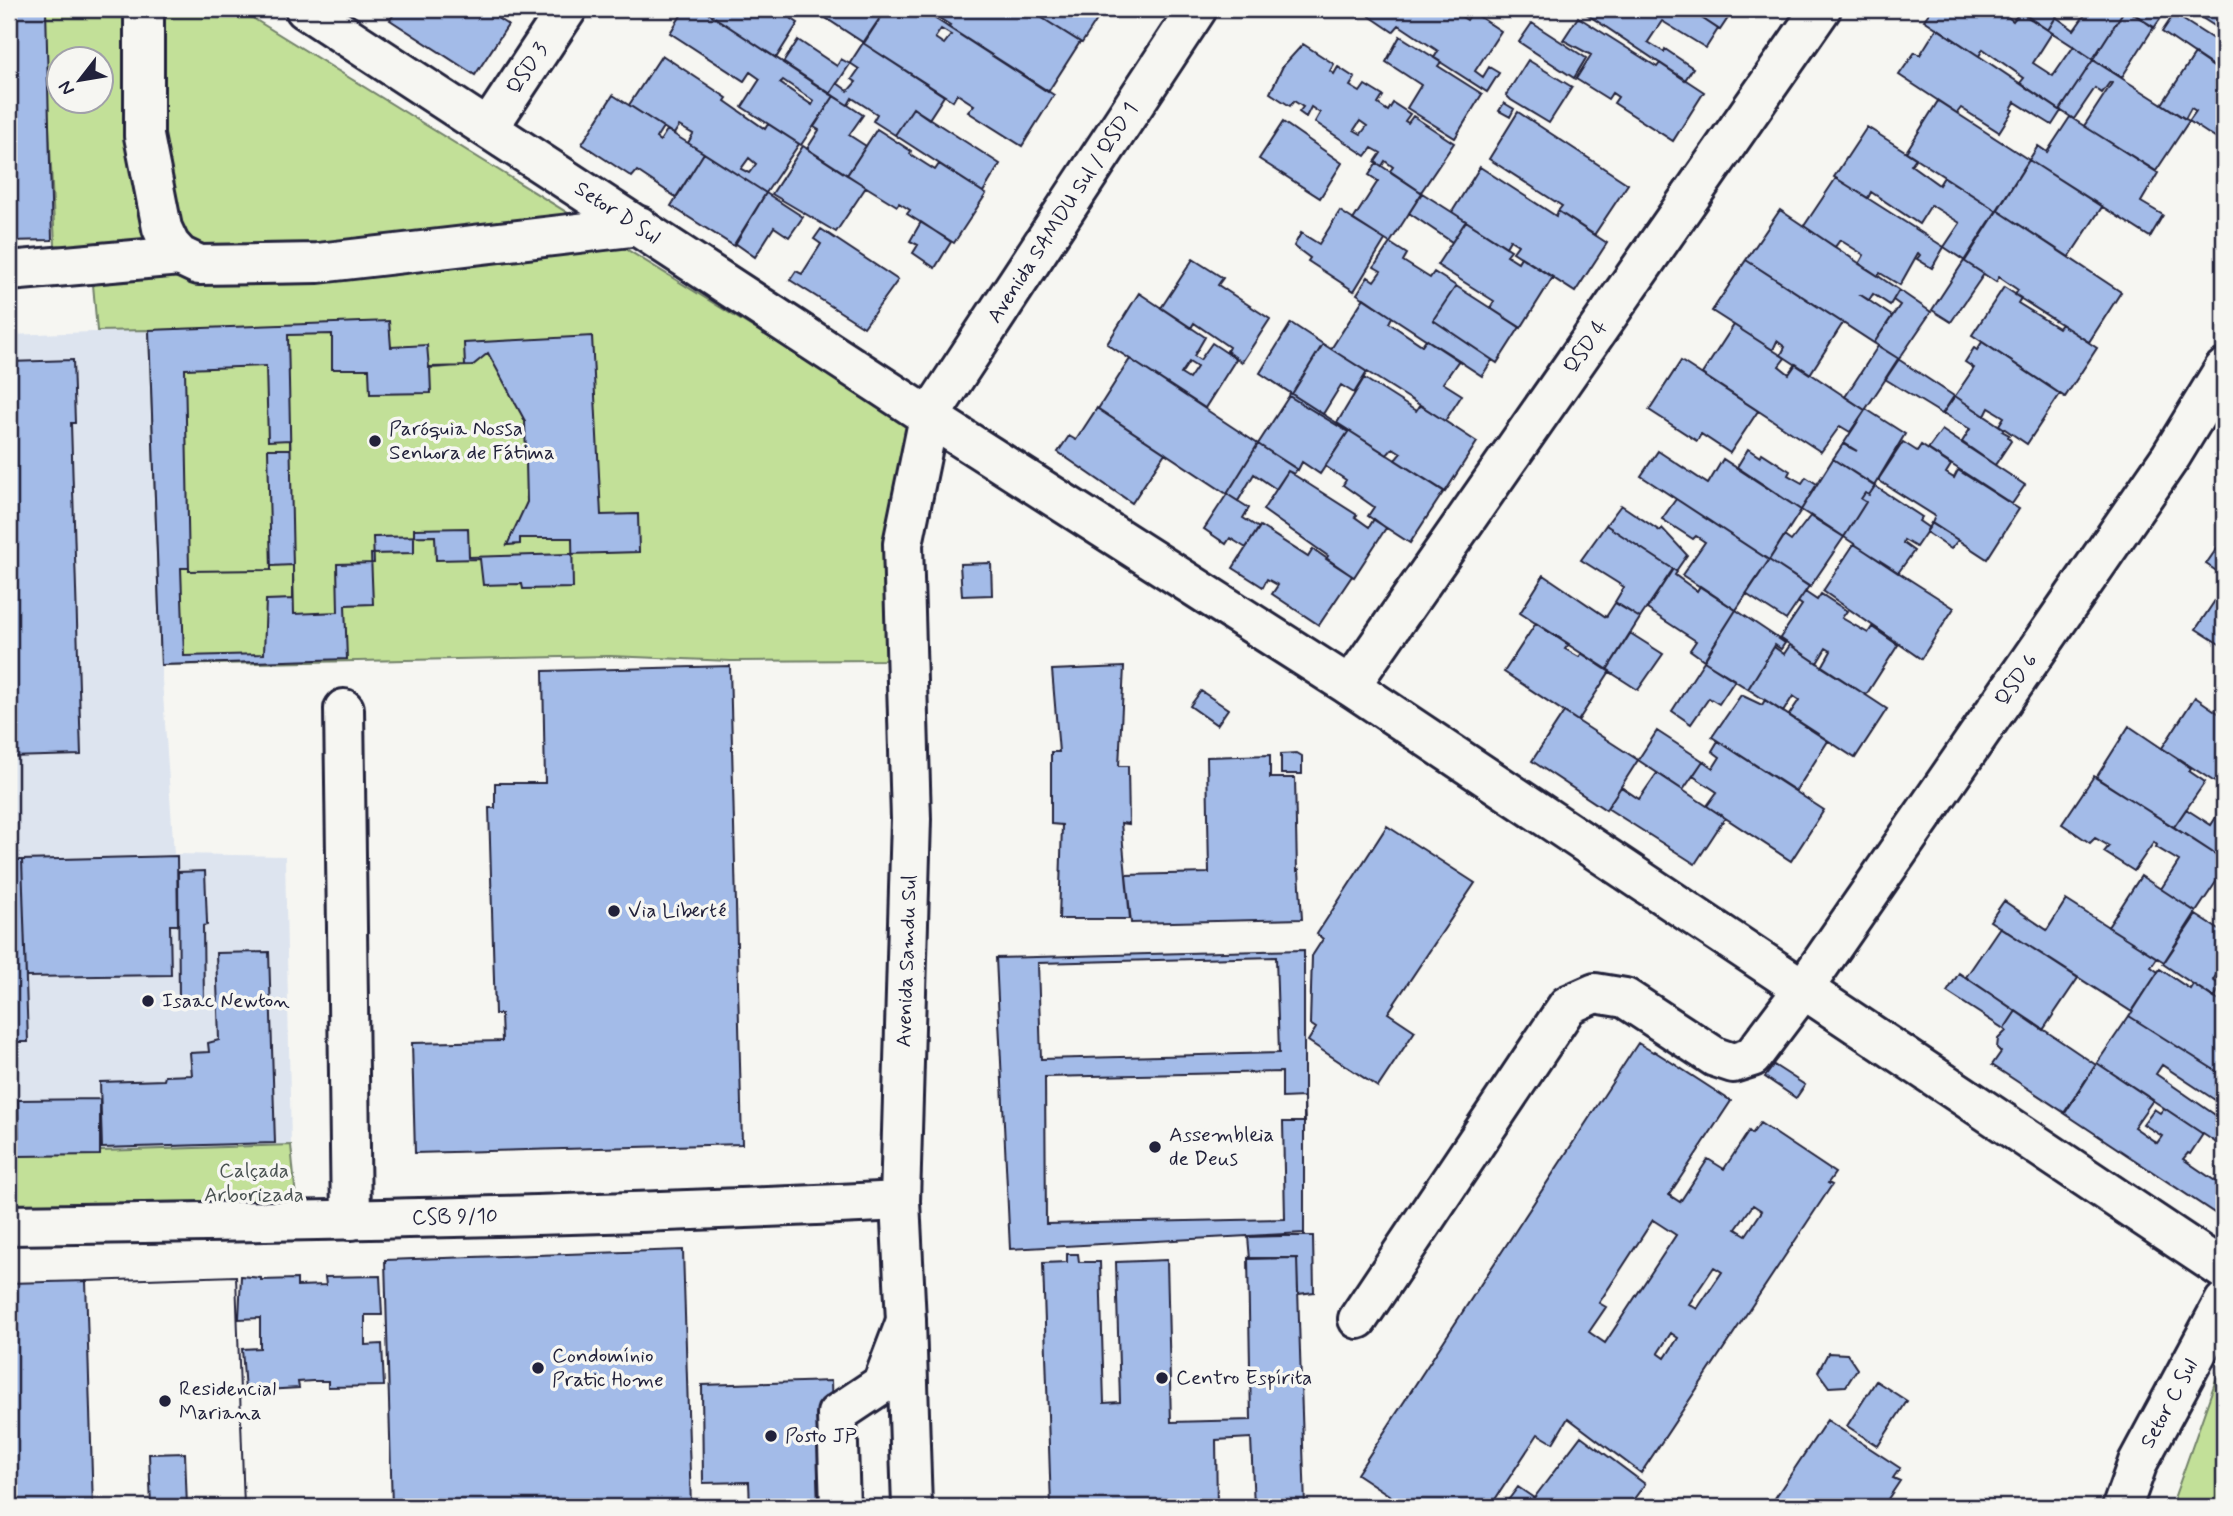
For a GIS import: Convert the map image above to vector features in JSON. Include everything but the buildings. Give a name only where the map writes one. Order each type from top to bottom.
[{"type":"street","points":[[144,9],[144,135],[162,228],[170,245],[180,256],[199,265],[318,263],[639,226]]},
{"type":"street","name":"Setor D Sul","points":[[305,9],[929,417],[1350,686],[2224,1270]]},
{"type":"street","name":"QSD 3","points":[[489,127],[567,9]]},
{"type":"street","name":"Avenida SAMDU Sul / QSD 1","points":[[929,417],[1196,9]]},
{"type":"street","name":"QSD 4","points":[[1350,686],[1821,9]]},
{"type":"street","points":[[9,271],[180,256]]},
{"type":"street","name":"QSD 6","points":[[1358,1319],[1568,1005],[1595,993],[1625,998],[1715,1057],[1733,1063],[1752,1057],[1804,988],[2171,456],[2224,369]]},
{"type":"street","name":"Avenida Samdu Sul","points":[[912,1507],[900,1201],[911,819],[903,544],[929,417]]},
{"type":"street","points":[[344,709],[351,1220]]},
{"type":"street","name":"CSB 9/10","points":[[9,1225],[351,1220],[900,1201]]},
{"type":"street","name":"Setor C Sul","points":[[2122,1507],[2138,1462],[2224,1302]]},
{"type":"street","points":[[840,1507],[837,1414],[882,1384],[906,1321]]},
{"type":"shaded area","points":[[149,330],[161,665],[174,854],[285,856],[291,1145],[9,1154],[9,335]]},
{"type":"green space","points":[[43,9],[238,9],[909,424],[888,542],[887,660],[731,661],[610,656],[161,665],[149,330],[97,331],[90,249],[55,245],[48,116],[116,116],[116,46],[46,46],[46,68]]},
{"type":"green space","name":"Calçada Arborizada","points":[[291,1145],[298,1220],[9,1224],[9,1154]]},
{"type":"green space","points":[[2224,1357],[2224,1507],[2171,1507]]},
{"type":"place","name":"Paróquia Nossa Senhora de Fátima","points":[[375,441]]},
{"type":"place","name":"Via Liberté","points":[[614,911]]},
{"type":"place","name":"Isaac Newton","points":[[148,1001]]},
{"type":"place","name":"Assembleia de Deus","points":[[1155,1147]]},
{"type":"place","name":"Condomínio Pratic Home","points":[[538,1368]]},
{"type":"place","name":"Centro Espírita","points":[[1162,1378]]},
{"type":"place","name":"Residencial Mariana","points":[[165,1401]]},
{"type":"place","name":"Posto JP","points":[[771,1436]]}]
